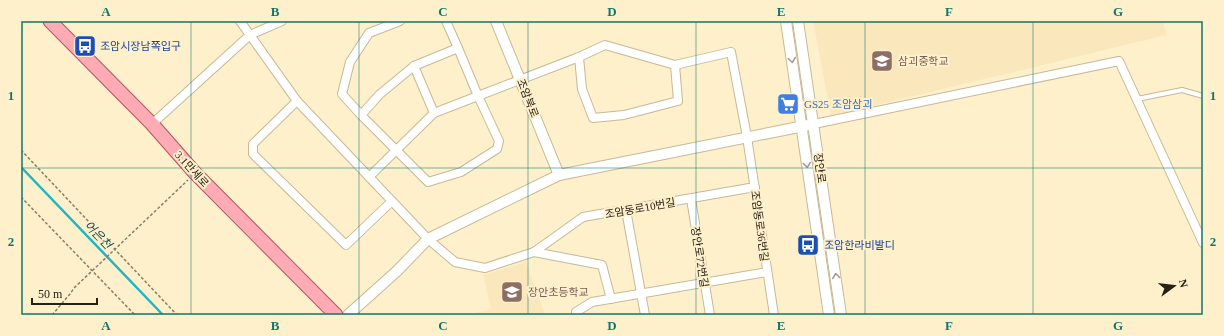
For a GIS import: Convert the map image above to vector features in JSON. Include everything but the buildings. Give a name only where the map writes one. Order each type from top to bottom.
[{"type":"main road","name":"3.1만세로","points":[[53,22],[152,124],[195,173],[336,315]]},
{"type":"street","name":"조암동로10번길","points":[[240,21],[297,101],[428,239],[455,262],[485,268],[534,252],[583,217],[755,188]]},
{"type":"street","points":[[152,124],[250,35],[282,21]]},
{"type":"street","points":[[400,21],[369,33],[350,62],[342,94],[428,182],[461,172],[497,149],[499,141],[446,21]]},
{"type":"street","name":"조암북로","points":[[496,21],[559,175]]},
{"type":"street","name":"장안로","points":[[786,21],[829,315]]},
{"type":"street","name":"장안로","points":[[798,21],[841,315]]},
{"type":"street","points":[[369,177],[434,113],[579,58],[605,45],[675,65],[678,102],[624,115],[593,118],[582,89],[579,58]]},
{"type":"street","points":[[361,115],[380,94],[414,66],[458,48]]},
{"type":"street","name":"조암동로36번길","points":[[675,65],[731,52],[747,137],[774,315]]},
{"type":"street","points":[[348,315],[397,271],[428,239],[559,175],[1119,61],[1203,242]]},
{"type":"street","points":[[414,66],[434,113]]},
{"type":"street","points":[[297,101],[253,144],[253,154],[346,245],[392,201]]},
{"type":"street","name":"장안로72번길","points":[[690,199],[710,315]]},
{"type":"street","points":[[626,210],[645,315]]},
{"type":"street","name":"조암동로10번길","points":[[534,252],[602,265],[611,299]]},
{"type":"street","points":[[577,315],[576,312],[592,302],[767,272]]},
{"type":"lane","points":[[1137,99],[1182,90],[1203,96]]},
{"type":"path","points":[[21,150],[177,315]]},
{"type":"path","points":[[52,315],[74,288],[195,173]]},
{"type":"path","points":[[21,197],[135,315]]},
{"type":"shaded area","points":[[813,21],[1162,21],[1167,35],[831,116]]},
{"type":"shaded area","name":"장안초등학교","points":[[526,262],[545,315],[468,315],[491,309],[483,275]]},
{"type":"waterway","name":"어은천","points":[[21,167],[163,315]]},
{"type":"place","name":"조암시장남쪽입구","points":[[85,46]]},
{"type":"place","name":"삼괴중학교","points":[[882,61]]},
{"type":"place","name":"GS25 조암삼괴","points":[[788,104]]},
{"type":"place","name":"조암한라비발디","points":[[808,245]]},
{"type":"place","name":"장안초등학교","points":[[512,292]]}]
